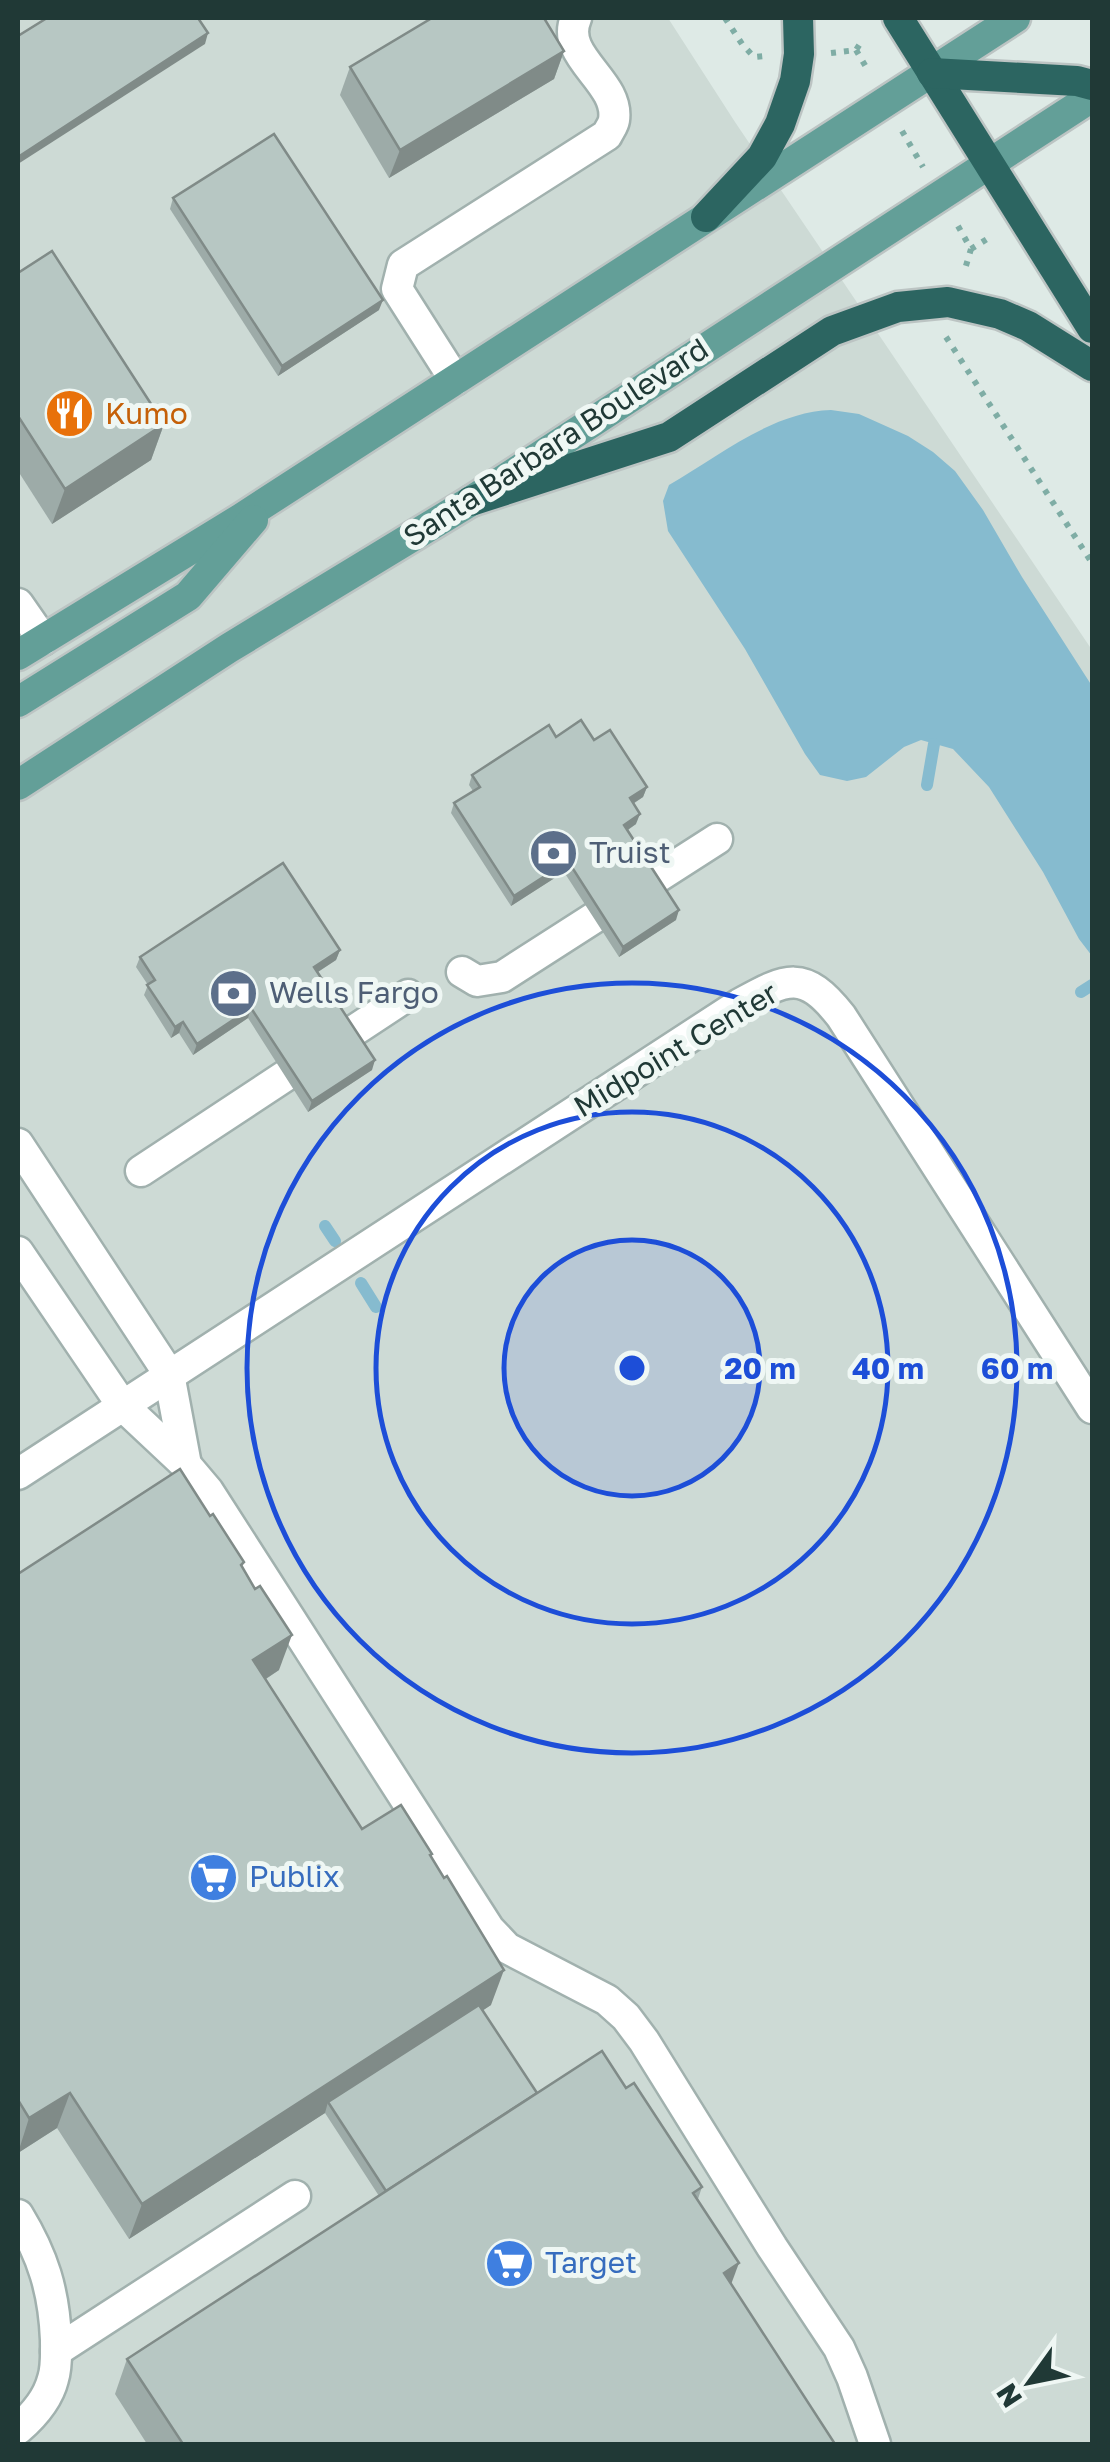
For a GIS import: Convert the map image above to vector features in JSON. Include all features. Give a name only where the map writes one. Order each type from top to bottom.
[{"type":"highway","points":[[706,217],[762,158],[780,124],[797,68],[798,18]]},
{"type":"highway","points":[[898,18],[1092,328]]},
{"type":"highway","points":[[932,73],[1092,84]]},
{"type":"highway","points":[[470,501],[669,437],[832,331],[898,307],[948,302],[974,306],[1028,326],[1092,366]]},
{"type":"main road","points":[[30,647],[271,498],[1015,18]]},
{"type":"main road","name":"Santa Barbara Boulevard","points":[[18,785],[229,648],[470,501],[1092,96]]},
{"type":"main road","points":[[18,702],[188,596],[271,498]]},
{"type":"lane","points":[[454,380],[397,289],[404,265],[607,136],[614,119],[610,97],[574,44],[572,27],[576,18]]},
{"type":"lane","points":[[18,604],[30,647]]},
{"type":"lane","points":[[462,972],[477,981],[502,977],[716,840]]},
{"type":"lane","name":"Midpoint Center","points":[[18,1474],[740,1004],[771,987],[792,982],[813,986],[841,1016],[1092,1408]]},
{"type":"lane","points":[[141,1171],[408,995]]},
{"type":"lane","points":[[18,1144],[168,1374],[186,1466]]},
{"type":"lane","points":[[18,1252],[122,1405],[208,1491],[490,1930],[506,1948],[608,2000],[644,2041],[839,2348],[875,2444]]},
{"type":"lane","points":[[159,1484],[186,1466]]},
{"type":"lane","points":[[56,2352],[295,2196]]},
{"type":"lane","points":[[18,2215],[48,2276],[55,2313],[56,2352],[53,2380],[41,2406],[18,2430]]},
{"type":"path","points":[[725,18],[754,57]]},
{"type":"path","points":[[844,52],[856,50],[863,39]]},
{"type":"path","points":[[856,50],[971,249]]},
{"type":"path","points":[[965,265],[971,249],[992,236]]},
{"type":"path","points":[[941,329],[1092,563]]},
{"type":"shaded area","points":[[18,18],[668,18],[1092,650],[1092,2444],[18,2444]]},
{"type":"water","points":[[831,410],[859,414],[908,436],[955,471],[1092,686],[1092,956],[989,787],[953,749],[921,740],[904,747],[866,777],[847,781],[820,775],[668,531],[663,501],[669,485],[767,427],[788,418]]},
{"type":"building","points":[[47,18],[198,18],[208,33],[18,157],[18,36]]},
{"type":"building","points":[[432,18],[544,18],[564,51],[400,150],[350,67]]},
{"type":"building","points":[[274,134],[383,300],[282,366],[173,198]]},
{"type":"building","name":"Kumo","points":[[52,251],[164,424],[65,489],[18,416],[18,273]]},
{"type":"building","name":"Truist","points":[[581,720],[594,740],[610,730],[647,787],[630,798],[640,814],[624,825],[679,910],[623,947],[568,861],[514,896],[454,803],[480,787],[472,775],[549,725],[556,737]]},
{"type":"building","name":"Wells Fargo","points":[[283,863],[340,950],[314,967],[375,1060],[312,1101],[251,1008],[197,1044],[183,1022],[175,1027],[147,985],[155,980],[140,957]]},
{"type":"building","name":"Publix","points":[[180,1469],[244,1562],[241,1565],[255,1589],[260,1586],[292,1635],[253,1660],[362,1829],[401,1805],[504,1970],[142,2204],[70,2093],[29,2118],[18,2100],[18,1574]]},
{"type":"building","points":[[479,2005],[537,2093],[386,2191],[328,2102]]},
{"type":"building","name":"Target","points":[[602,2051],[626,2088],[634,2083],[702,2187],[693,2193],[739,2263],[724,2273],[835,2444],[183,2444],[127,2359]]},
{"type":"waterway","points":[[927,785],[934,744]]},
{"type":"waterway","points":[[1081,992],[1092,985]]},
{"type":"waterway","points":[[325,1226],[335,1241]]},
{"type":"waterway","points":[[361,1283],[376,1307]]},
{"type":"place","name":"Kumo","points":[[70,414]]},
{"type":"place","name":"Truist","points":[[554,853]]},
{"type":"place","name":"Wells Fargo","points":[[234,993]]},
{"type":"place","name":"Publix","points":[[214,1877]]},
{"type":"place","name":"Target","points":[[510,2263]]}]
